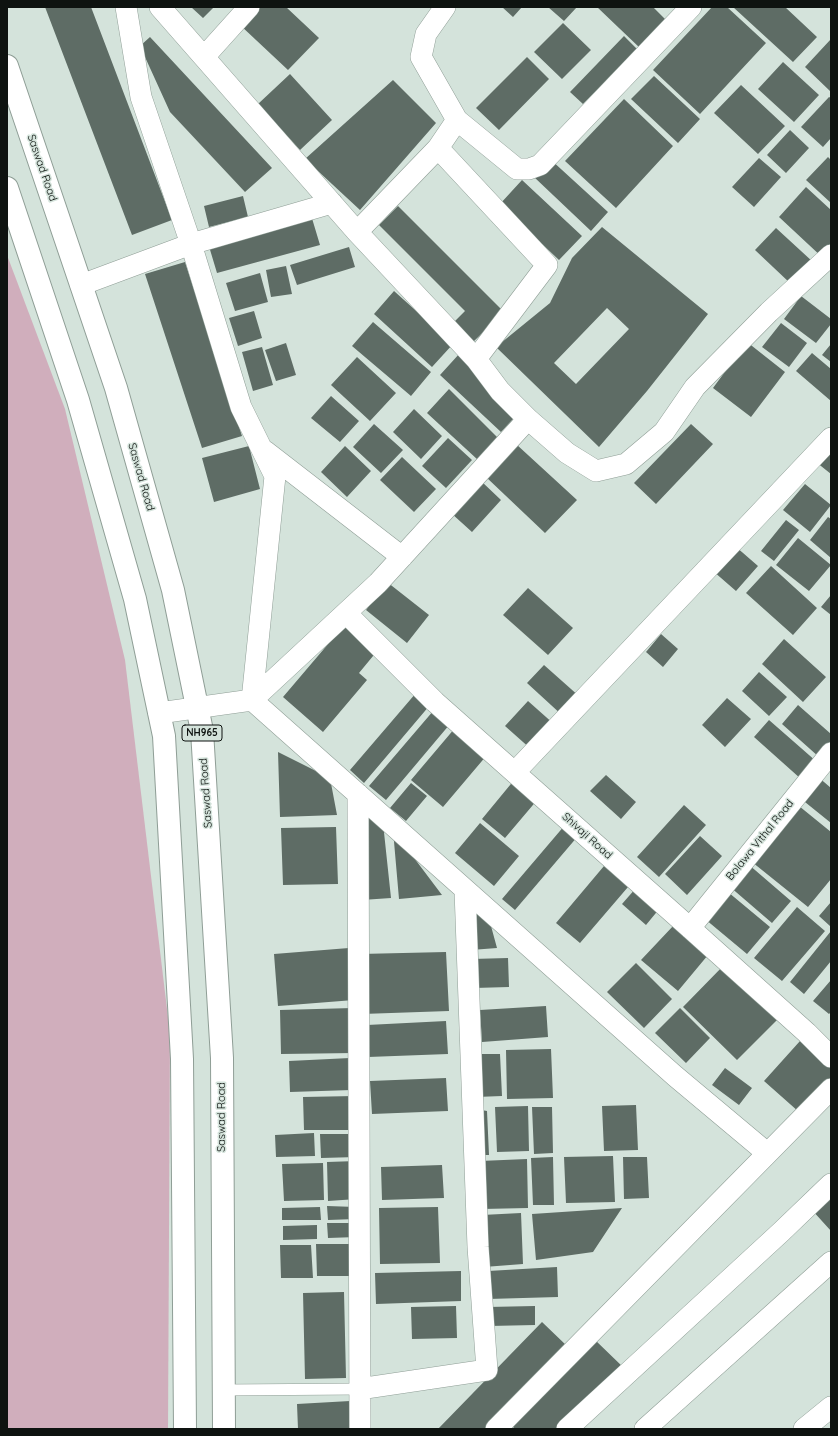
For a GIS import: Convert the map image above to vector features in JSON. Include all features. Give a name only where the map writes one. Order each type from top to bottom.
[{"type":"highway","name":"Saswad Road","points":[[7,66],[116,388],[172,590],[202,731],[222,1058],[224,1429]]},
{"type":"highway","points":[[7,188],[78,400],[135,599],[164,736],[182,1059],[185,1429]]},
{"type":"street","points":[[126,7],[141,97],[191,244],[241,407],[275,476],[252,700]]},
{"type":"street","points":[[160,7],[357,232],[476,359],[500,391],[528,419],[567,453],[596,471],[626,464],[664,432],[695,387],[769,312],[831,255]]},
{"type":"street","points":[[204,57],[249,7]]},
{"type":"street","points":[[446,7],[426,34],[421,57],[457,120],[517,169],[529,169],[540,165],[691,7]]},
{"type":"street","points":[[357,232],[438,148],[457,120]]},
{"type":"street","points":[[438,148],[546,265],[476,359]]},
{"type":"street","points":[[81,285],[191,244],[332,203]]},
{"type":"street","points":[[159,713],[252,700],[378,583],[528,419]]},
{"type":"street","points":[[515,772],[831,438]]},
{"type":"street","points":[[261,448],[402,556]]},
{"type":"street","name":"Shivaji Road","points":[[346,613],[435,702],[690,928],[806,1033],[831,1058]]},
{"type":"street","points":[[252,700],[674,1076],[767,1154]]},
{"type":"street","name":"Bolawa Vithal Road","points":[[690,928],[831,753]]},
{"type":"street","points":[[358,794],[360,1429]]},
{"type":"street","points":[[359,1389],[487,1370],[478,1247],[465,890]]},
{"type":"street","points":[[496,1429],[831,1089]]},
{"type":"street","points":[[567,1429],[831,1184]]},
{"type":"street","points":[[645,1429],[831,1262]]},
{"type":"street","points":[[804,1429],[831,1407]]},
{"type":"lane","points":[[224,1390],[359,1389]]},
{"type":"shaded area","points":[[7,255],[65,409],[125,660],[170,1034],[168,1429],[7,1429]]},
{"type":"building","points":[[45,7],[91,7],[172,220],[132,235]]},
{"type":"building","points":[[191,7],[214,7],[203,18]]},
{"type":"building","points":[[257,7],[286,7],[319,38],[288,70],[240,25]]},
{"type":"building","points":[[502,7],[522,7],[513,17]]},
{"type":"building","points":[[548,7],[577,7],[564,21]]},
{"type":"building","points":[[597,7],[653,7],[667,21],[641,49]]},
{"type":"building","points":[[712,7],[727,7],[766,43],[700,114],[653,70]]},
{"type":"building","points":[[733,7],[785,7],[817,37],[793,62]]},
{"type":"building","points":[[563,23],[591,50],[562,79],[534,52]]},
{"type":"building","points":[[624,36],[637,49],[583,104],[570,92]]},
{"type":"building","points":[[150,37],[272,168],[245,192],[170,112],[140,46]]},
{"type":"building","points":[[831,39],[831,90],[830,91],[805,67]]},
{"type":"building","points":[[527,57],[549,79],[499,130],[476,108]]},
{"type":"building","points":[[783,62],[819,95],[794,122],[758,89]]},
{"type":"building","points":[[290,74],[332,120],[300,150],[258,104]]},
{"type":"building","points":[[654,76],[700,119],[678,143],[631,99]]},
{"type":"building","points":[[393,80],[436,123],[360,210],[305,159]]},
{"type":"building","points":[[741,85],[785,126],[758,154],[714,113]]},
{"type":"building","points":[[829,97],[831,98],[831,138],[823,147],[801,127]]},
{"type":"building","points":[[624,99],[673,146],[616,208],[565,161]]},
{"type":"building","points":[[790,130],[809,148],[786,173],[767,155]]},
{"type":"building","points":[[828,157],[831,160],[831,203],[806,180]]},
{"type":"building","points":[[759,158],[781,177],[754,207],[732,187]]},
{"type":"building","points":[[550,159],[608,212],[591,231],[534,177]]},
{"type":"building","points":[[522,180],[582,236],[559,260],[500,204]]},
{"type":"building","points":[[806,187],[831,210],[831,250],[823,258],[779,217]]},
{"type":"building","points":[[243,196],[248,217],[209,227],[204,206]]},
{"type":"building","points":[[398,206],[504,312],[471,344],[451,325],[465,311],[379,225]]},
{"type":"building","points":[[311,215],[320,245],[217,273],[208,243]]},
{"type":"building","points":[[602,227],[708,314],[647,391],[599,447],[496,347],[550,303],[572,258]],"holes":[[[607,308],[629,329],[576,384],[554,363]]]},
{"type":"building","points":[[776,228],[813,262],[791,284],[755,250]]},
{"type":"building","points":[[349,247],[355,267],[297,285],[290,265]]},
{"type":"building","points":[[185,262],[242,436],[202,448],[145,274]]},
{"type":"building","points":[[286,266],[292,294],[271,297],[266,270]]},
{"type":"building","points":[[260,273],[268,302],[235,311],[226,283]]},
{"type":"building","points":[[394,291],[453,344],[432,367],[374,314]]},
{"type":"building","points":[[801,296],[831,319],[831,324],[816,343],[784,319]]},
{"type":"building","points":[[254,311],[262,338],[238,346],[229,318]]},
{"type":"building","points":[[373,322],[431,372],[411,396],[352,346]]},
{"type":"building","points":[[781,323],[807,343],[789,367],[762,347]]},
{"type":"building","points":[[747,342],[785,372],[751,417],[713,388]]},
{"type":"building","points":[[286,343],[296,375],[276,381],[265,350]]},
{"type":"building","points":[[831,344],[831,362],[822,355]]},
{"type":"building","points":[[262,347],[273,385],[253,391],[242,352]]},
{"type":"building","points":[[460,353],[514,418],[501,432],[440,375]]},
{"type":"building","points":[[812,353],[831,369],[831,401],[796,371]]},
{"type":"building","points":[[357,357],[396,393],[370,421],[331,385]]},
{"type":"building","points":[[449,389],[498,438],[478,460],[427,413]]},
{"type":"building","points":[[331,396],[359,421],[340,442],[311,418]]},
{"type":"building","points":[[414,409],[442,436],[421,459],[393,432]]},
{"type":"building","points":[[374,424],[403,450],[381,473],[353,447]]},
{"type":"building","points":[[691,424],[713,444],[656,504],[634,483]]},
{"type":"building","points":[[448,438],[472,460],[446,488],[422,466]]},
{"type":"building","points":[[516,444],[577,500],[545,533],[486,477]]},
{"type":"building","points":[[831,445],[831,474],[816,462]]},
{"type":"building","points":[[249,446],[260,489],[214,502],[202,458]]},
{"type":"building","points":[[345,446],[371,471],[347,497],[321,472]]},
{"type":"building","points":[[402,457],[436,489],[414,512],[380,480]]},
{"type":"building","points":[[481,481],[501,500],[472,532],[451,513]]},
{"type":"building","points":[[805,484],[831,505],[810,532],[783,510]]},
{"type":"building","points":[[828,517],[831,519],[831,558],[810,540]]},
{"type":"building","points":[[786,520],[799,530],[774,561],[761,551]]},
{"type":"building","points":[[798,538],[831,565],[809,591],[776,565]]},
{"type":"building","points":[[735,546],[758,566],[736,591],[713,571]]},
{"type":"building","points":[[771,566],[817,608],[793,635],[746,593]]},
{"type":"building","points":[[387,582],[429,615],[407,643],[366,610]]},
{"type":"building","points":[[528,588],[573,628],[548,655],[503,615]]},
{"type":"building","points":[[831,595],[831,615],[821,607]]},
{"type":"building","points":[[346,623],[378,650],[359,673],[367,680],[323,732],[283,697]]},
{"type":"building","points":[[661,634],[678,649],[663,667],[646,652]]},
{"type":"building","points":[[784,639],[826,677],[803,702],[762,664]]},
{"type":"building","points":[[544,665],[580,697],[563,716],[527,683]]},
{"type":"building","points":[[759,672],[787,697],[769,716],[742,691]]},
{"type":"building","points":[[416,693],[430,705],[364,783],[350,770]]},
{"type":"building","points":[[727,698],[751,719],[725,747],[702,725]]},
{"type":"building","points":[[528,701],[555,725],[532,750],[505,726]]},
{"type":"building","points":[[798,705],[831,734],[831,744],[819,757],[782,724]]},
{"type":"building","points":[[434,710],[450,724],[386,800],[369,786]]},
{"type":"building","points":[[769,720],[817,762],[801,779],[754,737]]},
{"type":"building","points":[[455,728],[487,755],[443,807],[411,780]]},
{"type":"building","points":[[278,752],[330,778],[337,815],[280,817]]},
{"type":"building","points":[[606,775],[636,802],[621,819],[590,791]]},
{"type":"building","points":[[817,776],[831,788],[831,823],[800,798]]},
{"type":"building","points":[[515,779],[538,799],[505,838],[482,819]]},
{"type":"building","points":[[411,783],[427,796],[406,821],[390,808]]},
{"type":"building","points":[[684,805],[706,825],[659,877],[637,857]]},
{"type":"building","points":[[799,806],[831,832],[831,879],[808,907],[752,862]]},
{"type":"building","points":[[363,808],[383,823],[391,898],[362,900]]},
{"type":"building","points":[[480,823],[519,856],[494,886],[455,853]]},
{"type":"building","points":[[565,825],[578,836],[515,910],[502,899]]},
{"type":"building","points":[[336,827],[338,884],[283,885],[281,828]]},
{"type":"building","points":[[393,830],[442,895],[399,899]]},
{"type":"building","points":[[700,836],[722,856],[687,895],[665,874]]},
{"type":"building","points":[[748,864],[791,901],[772,923],[729,886]]},
{"type":"building","points":[[604,866],[628,887],[580,943],[556,923]]},
{"type":"building","points":[[636,888],[660,908],[646,925],[622,904]]},
{"type":"building","points":[[728,892],[770,927],[747,954],[705,919]]},
{"type":"building","points":[[831,902],[831,924],[830,926],[819,916]]},
{"type":"building","points":[[797,907],[825,931],[782,981],[754,958]]},
{"type":"building","points":[[470,909],[488,915],[497,948],[471,950]]},
{"type":"building","points":[[674,925],[708,955],[678,991],[641,960]]},
{"type":"building","points":[[831,931],[831,961],[804,994],[790,982]]},
{"type":"building","points":[[349,948],[354,1000],[278,1006],[274,954]]},
{"type":"building","points":[[446,952],[449,1011],[362,1014],[360,954]]},
{"type":"building","points":[[508,958],[509,987],[474,988],[472,959]]},
{"type":"building","points":[[636,963],[672,999],[644,1028],[607,992]]},
{"type":"building","points":[[725,964],[779,1018],[737,1060],[683,1007]]},
{"type":"building","points":[[831,980],[831,1012],[829,1014],[813,1001]]},
{"type":"building","points":[[546,1006],[548,1037],[482,1042],[480,1010]]},
{"type":"building","points":[[353,1008],[354,1053],[281,1054],[280,1010]]},
{"type":"building","points":[[680,1008],[710,1038],[686,1063],[655,1033]]},
{"type":"building","points":[[446,1021],[448,1054],[368,1057],[367,1025]]},
{"type":"building","points":[[800,1041],[831,1068],[831,1079],[799,1112],[764,1081]]},
{"type":"building","points":[[551,1049],[553,1098],[507,1099],[506,1050]]},
{"type":"building","points":[[475,1054],[500,1054],[502,1096],[476,1097]]},
{"type":"building","points":[[350,1058],[352,1090],[290,1092],[289,1061]]},
{"type":"building","points":[[725,1068],[752,1088],[739,1105],[712,1085]]},
{"type":"building","points":[[446,1078],[448,1111],[372,1114],[370,1081]]},
{"type":"building","points":[[355,1096],[357,1130],[304,1130],[303,1097]]},
{"type":"building","points":[[636,1105],[638,1150],[604,1151],[602,1106]]},
{"type":"building","points":[[528,1106],[529,1151],[497,1152],[495,1107]]},
{"type":"building","points":[[532,1107],[552,1107],[553,1153],[534,1154]]},
{"type":"building","points":[[476,1109],[487,1111],[489,1155],[477,1155]]},
{"type":"building","points":[[314,1133],[315,1156],[276,1157],[275,1135]]},
{"type":"building","points":[[320,1134],[356,1134],[357,1157],[321,1158]]},
{"type":"building","points":[[613,1156],[615,1202],[566,1203],[564,1157]]},
{"type":"building","points":[[553,1157],[554,1205],[533,1205],[531,1158]]},
{"type":"building","points":[[623,1157],[647,1157],[649,1198],[624,1199]]},
{"type":"building","points":[[527,1159],[528,1208],[482,1209],[480,1161]]},
{"type":"building","points":[[357,1161],[357,1199],[328,1201],[327,1162]]},
{"type":"building","points":[[323,1163],[324,1200],[284,1201],[282,1164]]},
{"type":"building","points":[[442,1165],[444,1198],[382,1200],[381,1167]]},
{"type":"building","points":[[831,1193],[831,1231],[812,1210]]},
{"type":"building","points":[[327,1206],[356,1207],[356,1219],[328,1220]]},
{"type":"building","points":[[320,1207],[321,1220],[282,1220],[282,1208]]},
{"type":"building","points":[[438,1207],[440,1263],[380,1264],[379,1208]]},
{"type":"building","points":[[622,1208],[593,1252],[536,1260],[532,1214]]},
{"type":"building","points":[[521,1213],[523,1264],[484,1267],[482,1215]]},
{"type":"building","points":[[327,1223],[356,1223],[357,1237],[328,1238]]},
{"type":"building","points":[[317,1225],[317,1239],[283,1240],[283,1226]]},
{"type":"building","points":[[316,1244],[355,1244],[355,1276],[317,1276]]},
{"type":"building","points":[[280,1245],[311,1245],[313,1278],[281,1278]]},
{"type":"building","points":[[557,1267],[558,1297],[488,1299],[488,1271]]},
{"type":"building","points":[[461,1271],[461,1301],[376,1304],[375,1273]]},
{"type":"building","points":[[344,1292],[346,1378],[305,1379],[303,1293]]},
{"type":"building","points":[[456,1306],[457,1338],[412,1339],[411,1307]]},
{"type":"building","points":[[535,1306],[535,1325],[489,1326],[488,1307]]},
{"type":"building","points":[[542,1322],[567,1346],[487,1429],[438,1429]]},
{"type":"building","points":[[594,1339],[624,1368],[559,1429],[515,1429],[511,1425]]},
{"type":"building","points":[[350,1401],[351,1429],[298,1429],[297,1404]]}]
